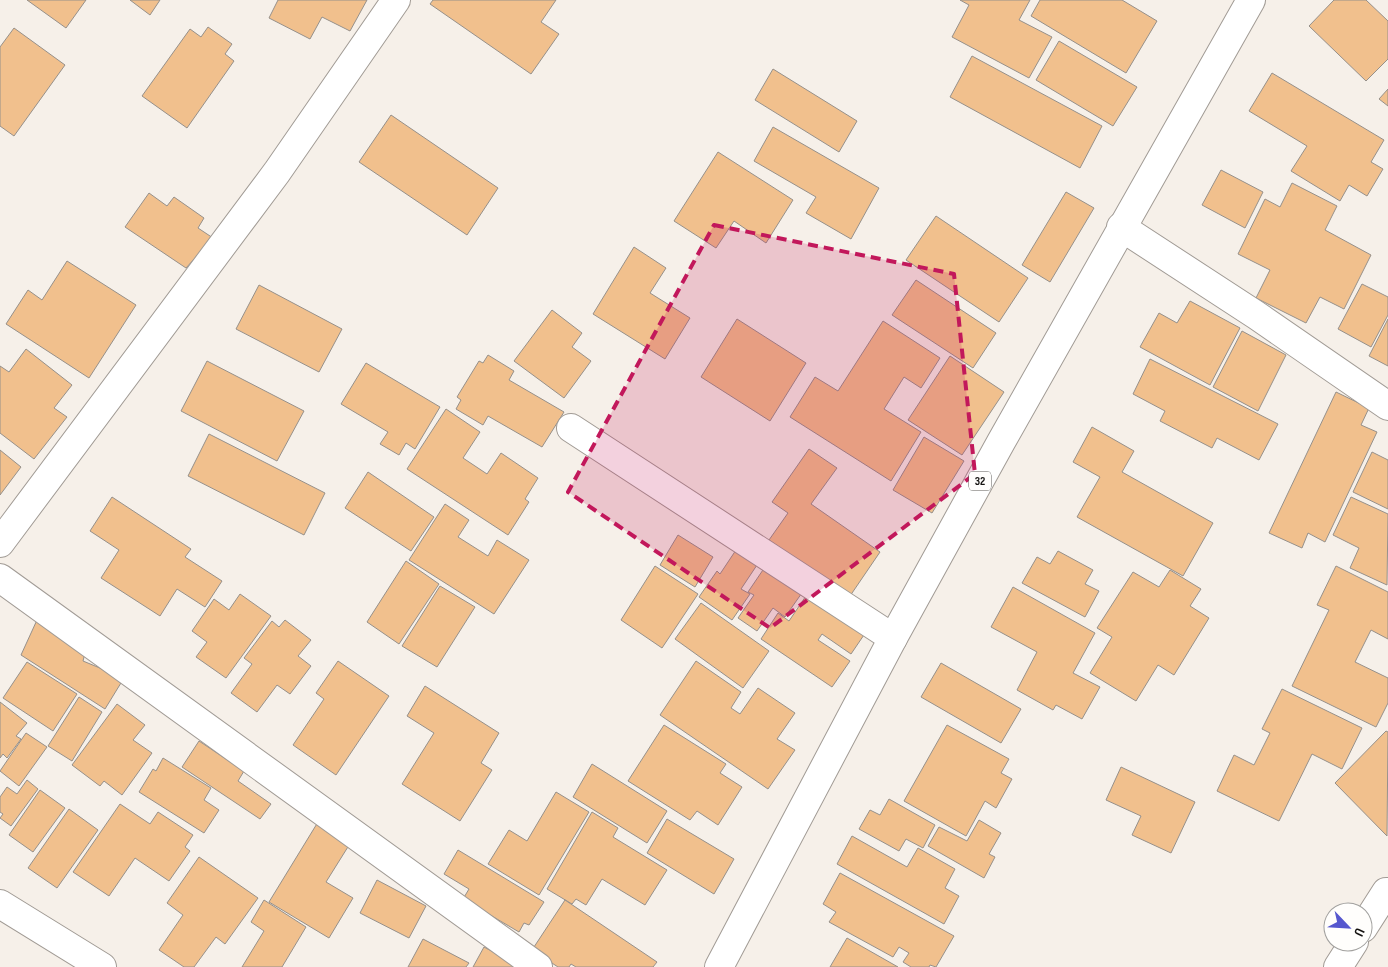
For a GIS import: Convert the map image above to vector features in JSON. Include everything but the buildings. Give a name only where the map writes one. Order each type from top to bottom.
[{"type":"main road","points":[[0,543],[276,172],[396,0]]},
{"type":"main road","name":"32","points":[[726,964],[893,638],[1121,227],[1251,0]]},
{"type":"main road","points":[[1121,227],[1256,315],[1388,406]]},
{"type":"main road","points":[[571,428],[893,638]]},
{"type":"main road","points":[[0,578],[538,967]]},
{"type":"main road","points":[[1373,912],[1386,892]]},
{"type":"main road","points":[[0,904],[102,967]]},
{"type":"main road","points":[[1338,967],[1348,952]]},
{"type":"highlighted area","points":[[714,225],[954,274],[975,474],[770,628],[568,492]]}]
